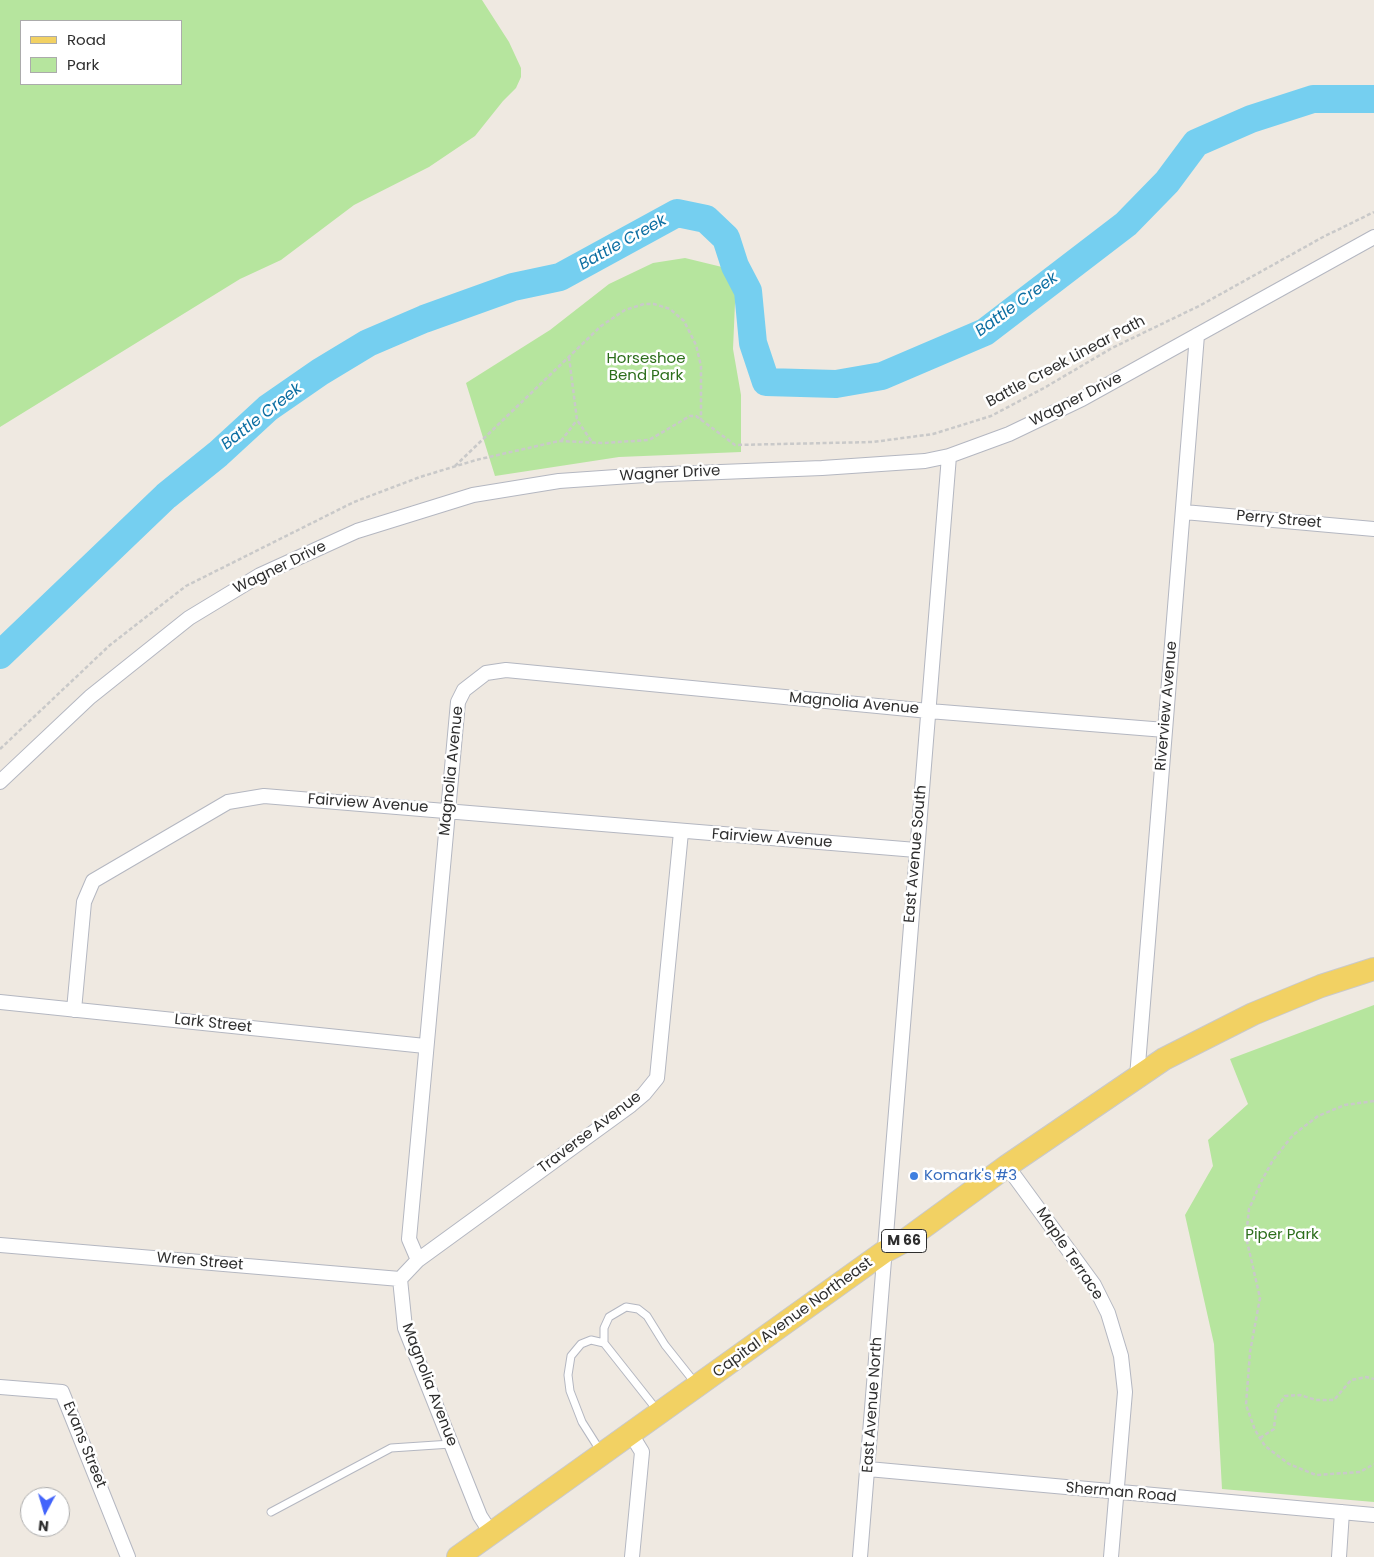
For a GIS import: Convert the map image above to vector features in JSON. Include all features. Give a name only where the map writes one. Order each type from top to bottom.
[{"type":"main road","name":"Capital Avenue Northeast","points":[[458,1557],[884,1252],[903,1242],[1007,1166],[1164,1059],[1252,1014],[1321,986],[1374,969]]},
{"type":"street","name":"Wagner Drive","points":[[0,782],[90,696],[189,618],[260,575],[358,531],[473,495],[559,481],[645,474],[822,468],[925,461],[949,456],[1009,434],[1082,399],[1374,237]]},
{"type":"street","name":"Riverview Avenue","points":[[1137,1077],[1197,335]]},
{"type":"street","name":"East Avenue South","points":[[884,1252],[949,456]]},
{"type":"street","name":"Perry Street","points":[[1184,512],[1374,529]]},
{"type":"street","name":"Magnolia Avenue","points":[[418,1260],[409,1239],[425,1046],[458,702],[464,690],[486,673],[506,670],[929,711],[1165,730]]},
{"type":"street","name":"Fairview Avenue","points":[[74,1010],[84,902],[93,881],[228,802],[264,796],[916,850]]},
{"type":"street","name":"Traverse Avenue","points":[[418,1260],[631,1106],[657,1078],[681,832]]},
{"type":"street","name":"Lark Street","points":[[0,1002],[425,1046]]},
{"type":"street","name":"Maple Terrace","points":[[1007,1166],[1094,1285],[1108,1313],[1121,1356],[1125,1392],[1111,1557]]},
{"type":"street","name":"Wren Street","points":[[0,1245],[400,1279]]},
{"type":"street","name":"East Avenue North","points":[[860,1557],[884,1252]]},
{"type":"street","points":[[400,1279],[418,1260]]},
{"type":"street","name":"Magnolia Avenue","points":[[400,1279],[405,1328],[480,1516],[492,1534]]},
{"type":"street","name":"Evans Street","points":[[0,1386],[62,1392],[128,1557]]},
{"type":"street","points":[[631,1434],[642,1452],[632,1557]]},
{"type":"street","name":"Sherman Road","points":[[868,1469],[1374,1515]]},
{"type":"street","points":[[1338,1557],[1342,1512]]},
{"type":"lane","points":[[604,1343],[604,1328],[609,1317],[626,1307],[638,1308],[647,1316],[664,1345],[698,1386]]},
{"type":"lane","points":[[602,1454],[582,1422],[570,1392],[568,1375],[571,1356],[580,1344],[591,1340],[604,1343],[660,1413]]},
{"type":"lane","points":[[270,1512],[392,1448],[452,1444]]},
{"type":"path","name":"Battle Creek Linear Path","points":[[716,432],[735,444],[873,442],[933,434],[991,416],[1044,388],[1112,348],[1201,305],[1322,237],[1374,212]]},
{"type":"path","points":[[453,467],[601,326],[625,310],[654,304],[670,309],[684,321],[696,345],[701,366],[701,420]]},
{"type":"path","points":[[569,357],[577,420],[592,442]]},
{"type":"path","points":[[561,441],[577,420]]},
{"type":"path","points":[[1374,1101],[1345,1105],[1318,1116],[1292,1135],[1273,1160],[1249,1209],[1246,1237],[1260,1298],[1250,1352],[1246,1405],[1260,1438],[1265,1446],[1288,1464],[1316,1475],[1360,1472],[1374,1464]]},
{"type":"path","points":[[1260,1438],[1274,1429],[1276,1409],[1285,1396],[1300,1395],[1316,1400],[1334,1400],[1351,1380],[1366,1377],[1374,1379]]},
{"type":"green space","points":[[0,0],[482,0],[509,42],[521,68],[521,77],[516,88],[475,136],[429,167],[354,205],[281,260],[240,279],[0,427]]},
{"type":"green space","name":"Horseshoe Bend Park","points":[[685,258],[722,267],[736,280],[733,349],[741,395],[741,452],[619,457],[495,476],[466,383],[550,330],[609,284],[653,263]]},
{"type":"green space","name":"Piper Park","points":[[1374,1005],[1374,1502],[1222,1489],[1214,1344],[1185,1215],[1213,1166],[1208,1140],[1248,1104],[1230,1059]]},
{"type":"waterway","name":"Battle Creek","points":[[0,655],[166,496],[218,454],[268,408],[320,372],[368,343],[424,319],[513,287],[560,277],[677,213],[706,219],[726,238],[735,266],[748,291],[753,343],[766,382],[836,384],[882,376],[985,332],[1126,224],[1167,182],[1196,143],[1251,119],[1313,99],[1374,99]]},
{"type":"place","name":"Komark's #3","points":[[914,1176]]}]
